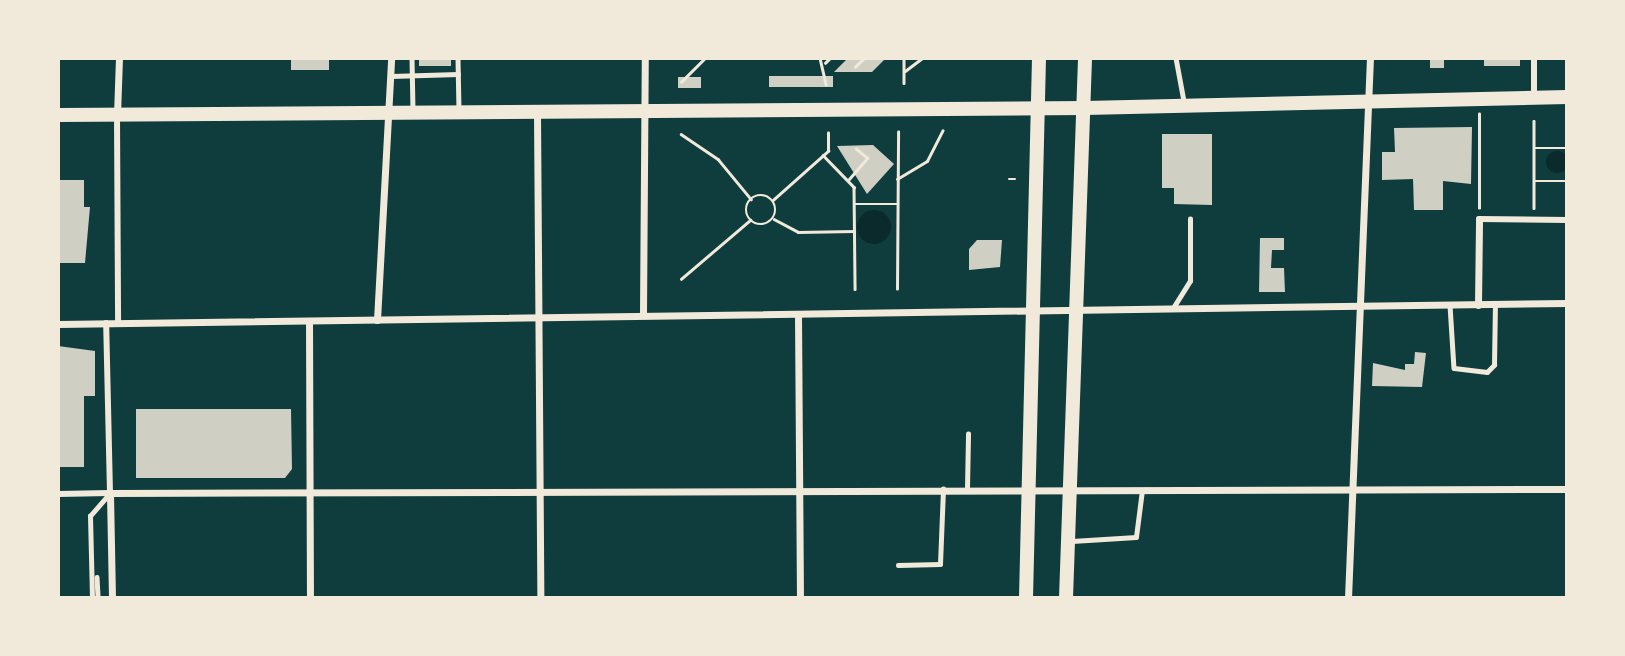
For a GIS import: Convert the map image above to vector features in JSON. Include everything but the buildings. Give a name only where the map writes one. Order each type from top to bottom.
[{"type":"main road","points":[[1026,598],[1039,58]]},
{"type":"main road","points":[[1066,598],[1085,58]]},
{"type":"main road","points":[[58,115],[1085,108],[1567,97]]},
{"type":"street","points":[[118,323],[119,58]]},
{"type":"street","points":[[377,320],[391,58]]},
{"type":"street","points":[[643,315],[645,58]]},
{"type":"street","points":[[1348,598],[1364,101],[1370,58]]},
{"type":"street","points":[[1534,58],[1534,97]]},
{"type":"street","points":[[537,111],[535,317],[540,598]]},
{"type":"street","points":[[1478,305],[1479,219],[1567,219]]},
{"type":"street","points":[[58,324],[1567,303]]},
{"type":"street","points":[[798,314],[800,598]]},
{"type":"street","points":[[309,321],[310,598]]},
{"type":"street","points":[[106,323],[111,598]]},
{"type":"street","points":[[58,494],[538,492],[798,487],[1567,489]]},
{"type":"lane","points":[[412,58],[413,113]]},
{"type":"lane","points":[[458,58],[459,112]]},
{"type":"lane","points":[[1176,58],[1184,106]]},
{"type":"lane","points":[[391,76],[458,74]]},
{"type":"lane","points":[[1172,309],[1190,281],[1190,219]]},
{"type":"lane","points":[[1450,305],[1454,369],[1473,372],[1493,369],[1495,304]]},
{"type":"lane","points":[[967,488],[968,434]]},
{"type":"lane","points":[[898,565],[940,564],[943,488]]},
{"type":"lane","points":[[1067,541],[1136,537],[1142,488]]},
{"type":"lane","points":[[92,598],[90,516],[110,494]]},
{"type":"lane","points":[[97,577],[98,598]]},
{"type":"path","points":[[681,82],[705,58]]},
{"type":"path","points":[[820,58],[825,63],[826,84]]},
{"type":"path","points":[[825,63],[830,58]]},
{"type":"path","points":[[855,67],[864,58]]},
{"type":"path","points":[[904,58],[904,83]]},
{"type":"path","points":[[904,72],[922,58]]},
{"type":"path","points":[[1479,99],[1479,219]]},
{"type":"path","points":[[1534,121],[1534,219]]},
{"type":"path","points":[[897,179],[927,161],[942,131]]},
{"type":"path","points":[[897,289],[898,132]]},
{"type":"path","points":[[751,199],[773,200],[823,155],[828,133]]},
{"type":"path","points":[[681,134],[718,159],[751,199],[750,220],[681,279]]},
{"type":"path","points":[[1534,148],[1567,148]]},
{"type":"path","points":[[848,180],[867,158],[856,149]]},
{"type":"path","points":[[823,155],[848,180],[854,204],[855,289]]},
{"type":"path","points":[[1009,178],[1015,179]]},
{"type":"path","points":[[1534,181],[1567,181]]},
{"type":"path","points":[[773,200],[774,219]]},
{"type":"path","points":[[854,204],[897,204]]},
{"type":"path","points":[[750,220],[761,226],[774,219]]},
{"type":"path","points":[[774,219],[798,233],[854,231]]},
{"type":"water","points":[[1557,151],[1565,154],[1568,162],[1565,170],[1557,173],[1549,170],[1546,162],[1549,154]]},
{"type":"water","points":[[874,210],[886,215],[891,227],[886,239],[874,244],[862,239],[857,227],[862,215]]}]
